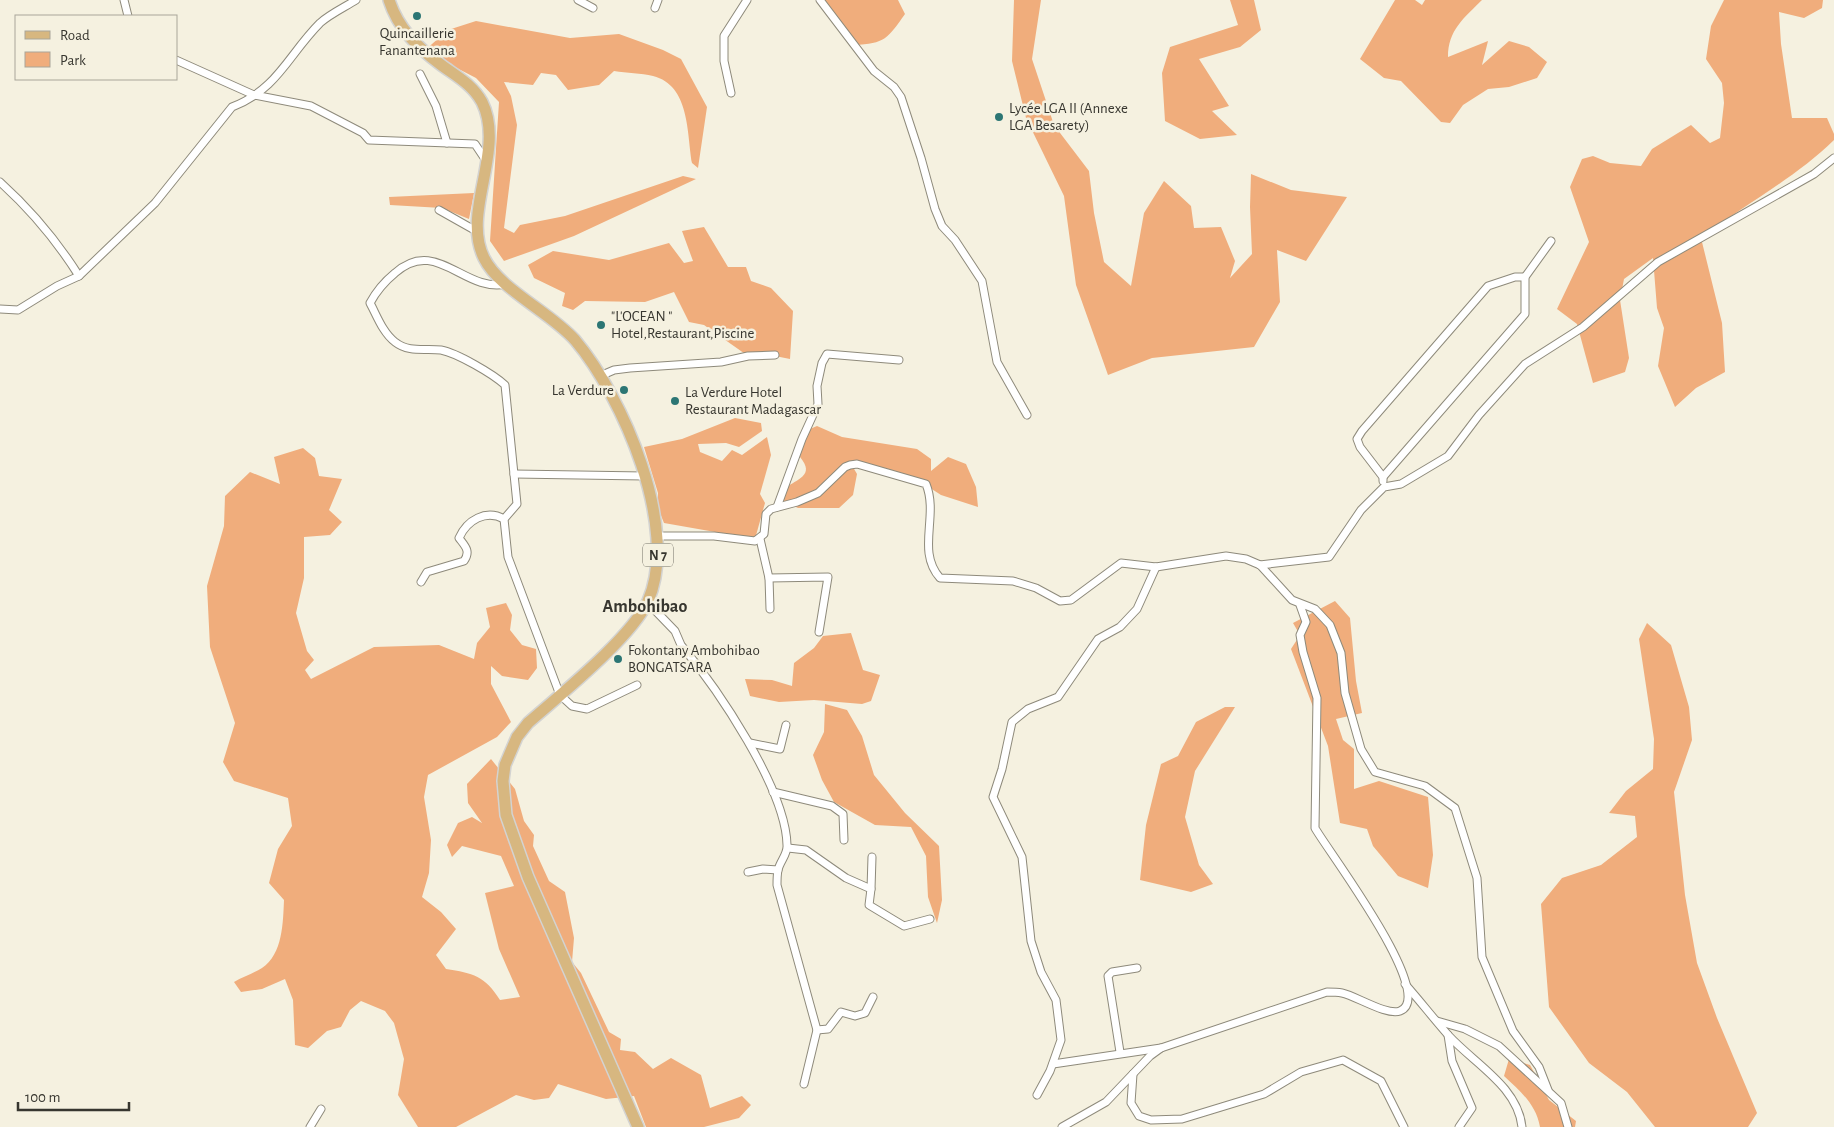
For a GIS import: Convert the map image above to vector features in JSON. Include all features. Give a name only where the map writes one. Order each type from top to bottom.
[{"type":"main road","name":"N 7","points":[[389,0],[404,30],[413,42],[467,82],[481,101],[489,128],[487,162],[478,232],[480,247],[487,264],[506,284],[563,327],[588,357],[600,376],[634,446],[656,512],[658,536],[657,565],[647,602],[636,620],[619,638],[528,723],[508,752],[503,781],[506,815],[528,877],[638,1127]]},
{"type":"street","points":[[124,0],[128,15]]},
{"type":"street","points":[[0,309],[18,310],[57,286],[79,276],[155,203],[232,107],[249,101],[254,95],[273,82],[321,22],[356,0]]},
{"type":"street","points":[[578,0],[593,8]]},
{"type":"street","points":[[655,8],[658,0]]},
{"type":"street","points":[[731,93],[724,61],[724,36],[746,0]]},
{"type":"street","points":[[820,0],[874,71],[894,86],[901,96],[935,209],[942,226],[955,240],[982,281],[997,362],[1027,415]]},
{"type":"street","points":[[178,61],[254,95],[311,106],[363,133],[369,140],[475,144],[487,162]]},
{"type":"street","points":[[420,74],[436,106],[447,143]]},
{"type":"street","points":[[658,536],[714,536],[755,541],[764,534],[766,514],[777,507],[797,502],[818,493],[845,467],[857,464],[926,484],[930,494],[928,556],[931,568],[940,578],[1012,581],[1036,588],[1060,601],[1071,600],[1121,563],[1156,567],[1226,556],[1246,559],[1260,564],[1329,556],[1362,510],[1384,487],[1400,484],[1448,456],[1479,415],[1525,364],[1583,327],[1658,262],[1814,174],[1834,158]]},
{"type":"street","points":[[0,182],[21,201],[58,243],[79,276]]},
{"type":"street","points":[[439,210],[478,232]]},
{"type":"street","points":[[1383,477],[1525,314],[1525,277],[1551,241]]},
{"type":"street","points":[[506,284],[497,286],[477,282],[444,264],[416,259],[402,266],[379,288],[370,303],[387,334],[396,343],[408,349],[442,350],[494,375],[505,385],[517,504],[504,519],[508,557],[560,695],[572,706],[587,709],[637,685]]},
{"type":"street","points":[[1384,487],[1383,477],[1360,447],[1358,439],[1362,431],[1488,286],[1514,277],[1525,277]]},
{"type":"street","points":[[777,507],[802,440],[818,404],[817,386],[822,363],[827,354],[898,360]]},
{"type":"street","points":[[600,376],[614,370],[630,368],[721,362],[748,356],[775,355]]},
{"type":"street","points":[[514,474],[644,476]]},
{"type":"street","points":[[421,582],[427,572],[464,561],[468,556],[468,550],[459,538],[465,525],[482,516],[495,514],[504,519]]},
{"type":"street","points":[[760,539],[769,578],[770,608]]},
{"type":"street","points":[[1260,564],[1276,584],[1300,605],[1315,610],[1330,625],[1341,653],[1345,693],[1361,749],[1374,772],[1425,786],[1455,808],[1476,878],[1482,957],[1513,1031],[1539,1067],[1548,1090]]},
{"type":"street","points":[[1037,1095],[1053,1064],[1061,1040],[1056,1000],[1041,972],[1030,941],[1022,857],[993,797],[1002,769],[1012,722],[1028,709],[1058,697],[1098,639],[1120,627],[1137,608],[1156,567]]},
{"type":"street","points":[[769,578],[828,577],[819,632]]},
{"type":"street","points":[[647,602],[675,631],[681,646],[750,744],[773,792],[787,832],[788,848],[778,870],[777,885],[817,1030],[804,1084]]},
{"type":"street","points":[[1053,1064],[1120,1052],[1162,1048],[1327,992],[1342,993],[1390,1011],[1399,1012],[1406,1003],[1404,983],[1382,929],[1342,865],[1320,838],[1315,828],[1317,698],[1302,652],[1300,635],[1306,622],[1300,605]]},
{"type":"street","points":[[750,744],[780,748],[786,725]]},
{"type":"street","points":[[773,792],[832,806],[843,814],[844,840]]},
{"type":"street","points":[[788,848],[806,850],[846,878],[871,889]]},
{"type":"street","points":[[872,858],[869,905],[904,926],[930,919]]},
{"type":"street","points":[[748,872],[763,869],[778,870]]},
{"type":"street","points":[[1120,1052],[1108,976],[1112,972],[1137,968]]},
{"type":"street","points":[[1404,983],[1448,1035],[1499,1083],[1520,1113],[1522,1127]]},
{"type":"street","points":[[817,1030],[828,1029],[841,1012],[855,1016],[865,1013],[872,997]]},
{"type":"street","points":[[1437,1021],[1465,1029],[1499,1046],[1561,1103],[1568,1127]]},
{"type":"street","points":[[1448,1035],[1452,1061],[1472,1108],[1459,1127]]},
{"type":"street","points":[[1062,1127],[1106,1102],[1162,1048]]},
{"type":"street","points":[[1133,1074],[1132,1103],[1139,1116],[1151,1120],[1182,1119],[1264,1094],[1302,1072],[1343,1060],[1381,1081],[1404,1127]]},
{"type":"street","points":[[310,1127],[321,1109]]},
{"type":"green space","points":[[823,0],[898,0],[905,14],[885,38],[873,43],[854,45]]},
{"type":"green space","points":[[1014,0],[1041,0],[1032,59],[1054,125],[1089,171],[1094,213],[1104,262],[1131,286],[1144,213],[1164,181],[1191,206],[1194,228],[1221,227],[1235,261],[1230,278],[1252,254],[1251,174],[1291,190],[1347,197],[1306,261],[1277,250],[1280,302],[1254,347],[1152,358],[1108,375],[1076,285],[1064,196],[1026,118],[1012,61]]},
{"type":"green space","points":[[1230,0],[1254,0],[1261,30],[1240,47],[1199,59],[1229,106],[1212,111],[1237,135],[1200,139],[1165,121],[1162,73],[1170,47],[1238,25]]},
{"type":"green space","points":[[1395,0],[1415,0],[1422,5],[1425,0],[1482,0],[1458,25],[1451,39],[1448,57],[1488,41],[1482,65],[1509,41],[1529,47],[1547,62],[1537,78],[1509,87],[1488,89],[1463,105],[1450,123],[1441,122],[1401,81],[1384,78],[1360,59]]},
{"type":"green space","points":[[1724,0],[1823,0],[1822,8],[1804,18],[1779,12],[1781,44],[1792,118],[1827,118],[1834,134],[1834,140],[1803,167],[1701,238],[1722,323],[1725,372],[1696,388],[1675,407],[1658,366],[1664,328],[1657,308],[1653,258],[1624,279],[1620,300],[1629,358],[1625,372],[1593,383],[1577,324],[1557,309],[1589,242],[1570,187],[1582,159],[1593,156],[1610,163],[1641,166],[1652,149],[1691,125],[1710,143],[1720,138],[1724,103],[1722,83],[1706,59],[1711,26]]},
{"type":"green space","points":[[476,21],[570,38],[619,34],[663,50],[681,59],[707,107],[698,168],[692,163],[687,125],[680,100],[674,89],[665,81],[648,75],[614,71],[599,85],[568,90],[556,75],[541,73],[533,85],[504,82],[511,96],[517,125],[504,228],[514,233],[520,225],[565,216],[683,176],[696,179],[574,236],[504,261],[490,241],[499,102],[476,78],[424,51],[448,30]]},
{"type":"green space","points":[[474,193],[469,219],[442,208],[390,205],[389,197]]},
{"type":"green space","points":[[704,227],[728,267],[746,267],[751,281],[771,288],[793,311],[790,359],[770,355],[748,356],[704,325],[689,322],[674,292],[645,302],[585,301],[573,310],[562,306],[565,293],[534,278],[528,265],[553,251],[609,260],[669,243],[684,263],[693,261],[682,231]]},
{"type":"green space","points":[[735,418],[761,423],[762,431],[739,447],[726,443],[698,444],[700,452],[722,461],[732,450],[742,455],[767,437],[771,455],[760,494],[765,503],[755,539],[664,523],[658,508],[658,493],[644,447],[682,439]]},
{"type":"green space","points":[[817,426],[842,437],[917,449],[931,459],[931,471],[948,457],[966,464],[976,487],[978,507],[941,495],[924,484],[850,462],[857,474],[853,495],[839,508],[798,508],[778,498],[785,489],[805,473],[806,469],[800,457],[803,432]]},
{"type":"green space","points":[[303,448],[315,458],[319,476],[342,479],[329,510],[342,522],[330,535],[304,537],[304,578],[296,613],[307,651],[314,660],[305,670],[311,679],[374,647],[439,645],[474,659],[477,643],[490,627],[486,608],[506,603],[512,615],[510,630],[522,645],[536,649],[537,668],[528,680],[502,676],[491,666],[491,684],[511,722],[497,737],[428,775],[424,797],[431,840],[429,873],[422,897],[441,912],[456,929],[436,955],[446,969],[478,977],[489,986],[500,1000],[520,997],[499,949],[485,893],[514,886],[501,856],[462,846],[452,857],[447,845],[458,823],[472,817],[482,823],[468,803],[467,784],[491,759],[515,789],[524,821],[534,835],[533,846],[549,881],[565,892],[574,938],[572,962],[581,973],[609,1032],[621,1039],[620,1050],[635,1052],[653,1069],[671,1058],[701,1075],[710,1108],[742,1096],[751,1105],[739,1118],[704,1127],[646,1127],[634,1096],[606,1099],[558,1084],[549,1098],[534,1100],[516,1095],[456,1127],[418,1127],[398,1095],[404,1059],[394,1023],[385,1011],[361,1001],[350,1010],[341,1027],[327,1031],[308,1048],[295,1045],[293,1000],[285,979],[262,989],[241,992],[234,982],[262,968],[269,962],[278,946],[282,927],[284,900],[269,883],[278,849],[292,826],[288,798],[234,781],[223,762],[235,723],[210,647],[207,586],[224,526],[225,496],[250,472],[280,484],[274,457]]},
{"type":"green space","points":[[1335,601],[1350,618],[1356,681],[1362,713],[1336,719],[1343,740],[1354,749],[1354,789],[1379,781],[1428,797],[1433,855],[1428,888],[1398,876],[1373,846],[1367,829],[1340,823],[1328,746],[1291,649],[1300,635],[1293,623]]},
{"type":"green space","points":[[1647,623],[1671,645],[1689,707],[1692,740],[1674,792],[1685,895],[1697,963],[1717,1018],[1757,1113],[1748,1127],[1655,1127],[1627,1092],[1589,1063],[1549,1007],[1541,904],[1562,878],[1601,865],[1637,837],[1635,816],[1609,813],[1626,791],[1653,769],[1654,739],[1639,639]]},
{"type":"green space","points":[[851,633],[863,670],[880,675],[871,701],[862,704],[814,700],[779,702],[750,696],[745,679],[772,680],[792,686],[794,663],[814,648],[823,636]]},
{"type":"green space","points":[[825,704],[847,710],[862,736],[874,775],[905,813],[939,846],[942,900],[937,923],[928,897],[926,856],[911,827],[875,825],[834,802],[822,780],[813,755],[824,732]]},
{"type":"green space","points":[[1225,707],[1235,707],[1195,771],[1185,817],[1199,865],[1213,884],[1191,892],[1140,880],[1146,825],[1161,764],[1178,756],[1196,722]]},
{"type":"green space","points":[[1509,1059],[1530,1065],[1549,1100],[1576,1121],[1575,1127],[1540,1127],[1531,1105],[1504,1076]]},
{"type":"place","name":"Quincaillerie Fanantenana","points":[[417,16]]},
{"type":"place","name":"Lycée LGA II (Annexe LGA Besarety)","points":[[999,117]]},
{"type":"place","name":"\"L'OCEAN \" Hotel,Restaurant,Piscine","points":[[601,325]]},
{"type":"place","name":"La Verdure","points":[[624,390]]},
{"type":"place","name":"La Verdure Hotel Restaurant Madagascar","points":[[675,401]]},
{"type":"place","name":"Fokontany Ambohibao BONGATSARA","points":[[618,659]]},
{"type":"district","name":"Ambohibao","points":[[645,606]]}]
